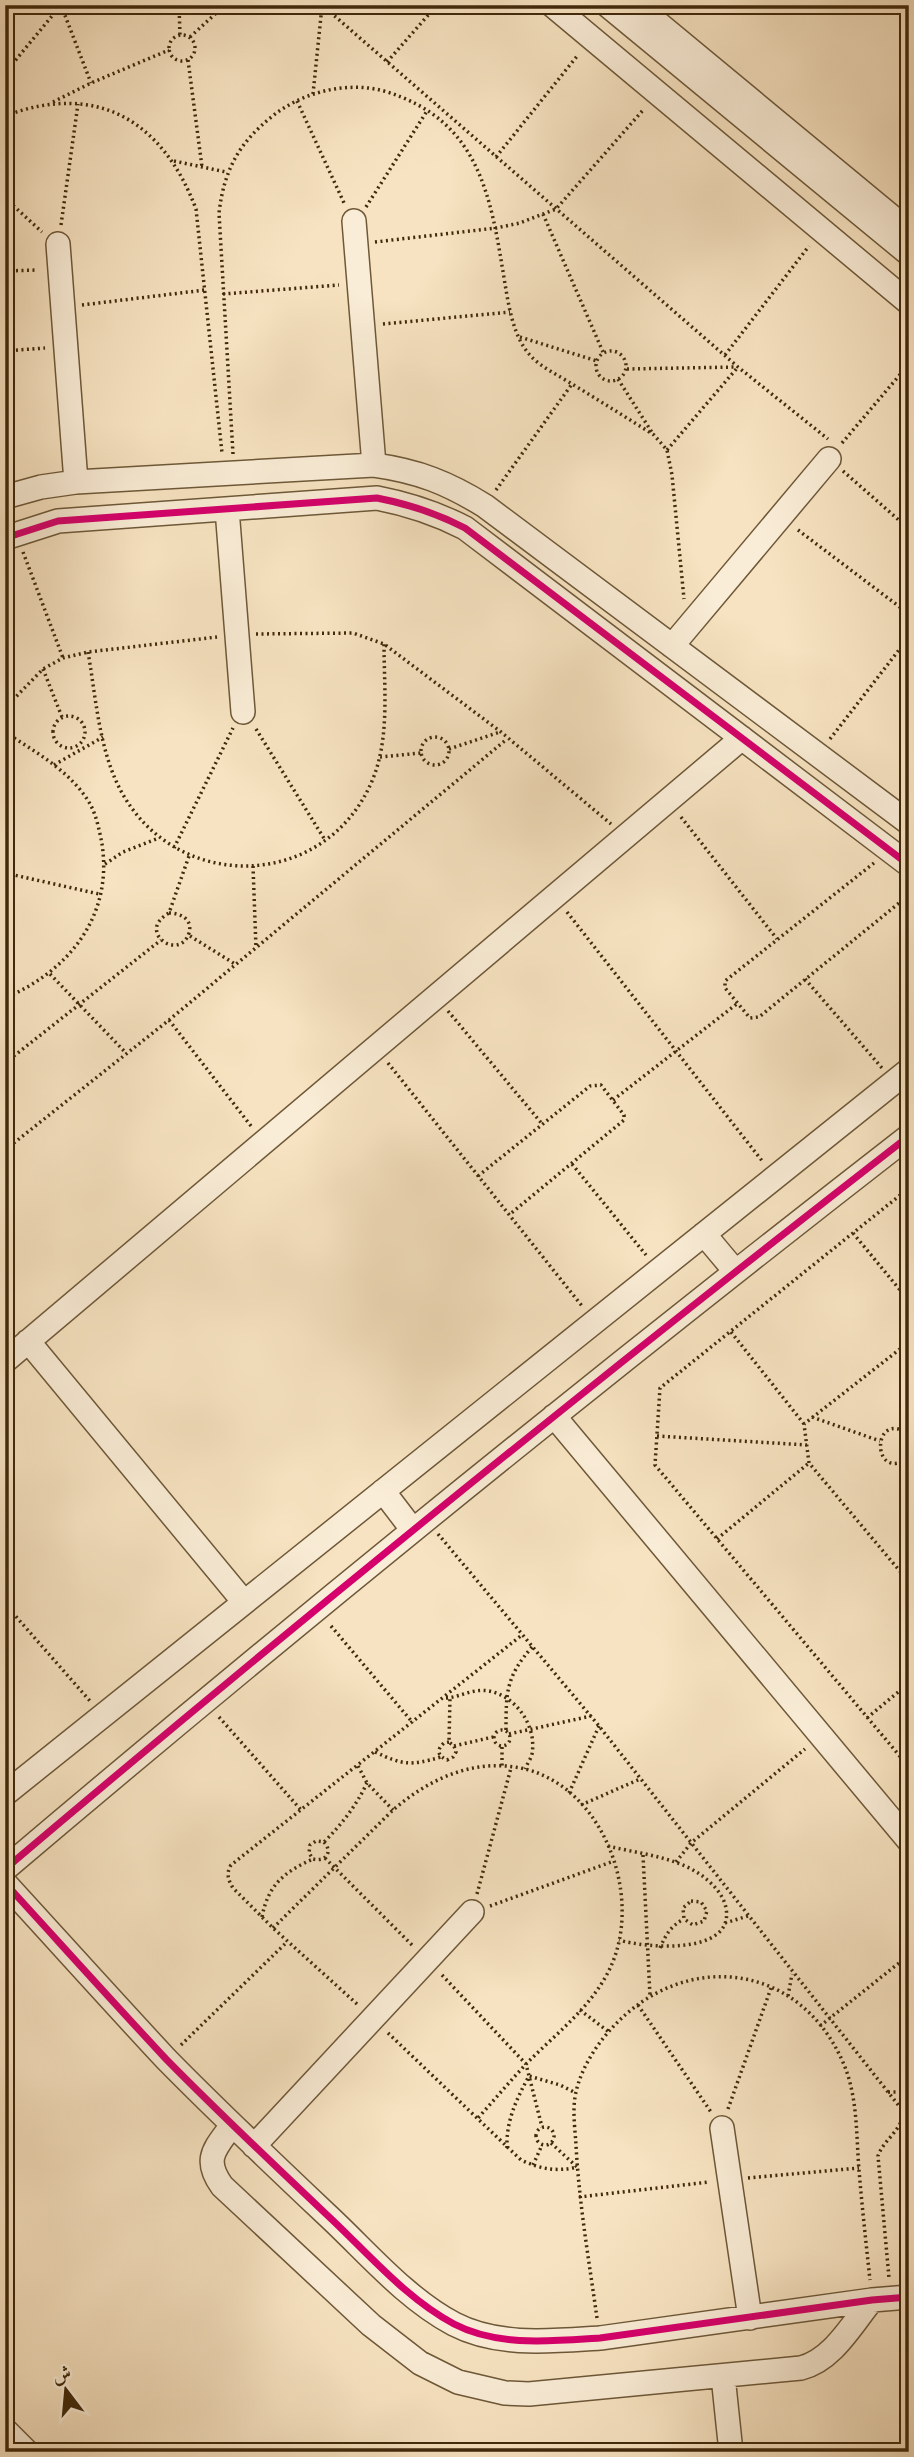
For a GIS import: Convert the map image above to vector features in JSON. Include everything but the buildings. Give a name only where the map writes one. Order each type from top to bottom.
[{"type":"street","points":[[551,5],[909,303]]},
{"type":"street","points":[[607,5],[909,254]]},
{"type":"street","points":[[636,5],[909,231]]},
{"type":"street","points":[[354,231],[374,465]]},
{"type":"street","points":[[59,254],[76,482]]},
{"type":"street","points":[[679,637],[834,453]]},
{"type":"street","points":[[5,497],[76,482],[374,465],[402,469],[454,487],[679,637],[817,754],[909,823]]},
{"type":"street","points":[[445,518],[454,487]]},
{"type":"street","points":[[11,535],[58,521],[377,498],[412,505],[465,528],[909,865]]},
{"type":"street","points":[[227,509],[243,709]]},
{"type":"street","points":[[5,1361],[742,738]]},
{"type":"street","points":[[5,1794],[901,1076]]},
{"type":"street","points":[[5,1869],[419,1524],[735,1271],[909,1136]]},
{"type":"street","points":[[704,1234],[735,1271]]},
{"type":"street","points":[[28,1341],[244,1602]]},
{"type":"street","points":[[554,1416],[909,1841]]},
{"type":"street","points":[[383,1491],[419,1524]]},
{"type":"street","points":[[5,1883],[166,2059],[232,2125],[426,2306],[455,2324],[486,2336],[547,2340],[600,2338],[891,2298]]},
{"type":"street","points":[[254,2146],[472,1912]]},
{"type":"street","points":[[232,2125],[211,2158],[212,2168],[222,2186],[371,2325],[420,2363],[481,2389],[529,2394],[811,2366],[826,2357],[891,2298]]},
{"type":"street","points":[[722,2128],[750,2318]]},
{"type":"street","points":[[723,2376],[732,2452]]},
{"type":"street","points":[[5,2430],[27,2452]]},
{"type":"path","points":[[5,73],[61,5],[91,83]]},
{"type":"path","points":[[179,5],[180,35]]},
{"type":"path","points":[[190,37],[225,5]]},
{"type":"path","points":[[387,62],[437,5]]},
{"type":"path","points":[[322,6],[738,367],[834,453],[909,529]]},
{"type":"path","points":[[313,94],[322,6]]},
{"type":"path","points":[[180,35],[190,37],[195,46],[192,57],[188,60],[176,60],[169,50],[170,43],[174,37],[180,35]]},
{"type":"path","points":[[496,157],[591,39]]},
{"type":"path","points":[[5,116],[49,104],[169,50]]},
{"type":"path","points":[[188,60],[202,167]]},
{"type":"path","points":[[229,474],[219,213],[222,188],[227,172],[247,140],[261,124],[297,100],[345,88],[362,88],[396,95],[442,121],[466,147],[487,191],[510,312],[529,354],[546,368],[654,435]]},
{"type":"path","points":[[354,231],[496,228],[520,223],[556,209],[657,94]]},
{"type":"path","points":[[297,100],[354,231]]},
{"type":"path","points":[[49,104],[105,108],[136,124],[174,162],[187,184],[196,209],[229,474]]},
{"type":"path","points":[[59,254],[78,104]]},
{"type":"path","points":[[354,231],[427,111]]},
{"type":"path","points":[[174,162],[227,172]]},
{"type":"path","points":[[5,198],[59,254]]},
{"type":"path","points":[[543,214],[604,352]]},
{"type":"path","points":[[724,355],[821,230]]},
{"type":"path","points":[[5,271],[59,254]]},
{"type":"path","points":[[223,294],[359,283]]},
{"type":"path","points":[[63,307],[205,290]]},
{"type":"path","points":[[363,326],[510,312]]},
{"type":"path","points":[[520,337],[597,360]]},
{"type":"path","points":[[5,351],[66,346]]},
{"type":"path","points":[[627,369],[626,360],[621,353],[612,350],[604,352],[597,360],[596,370],[601,377],[609,381],[618,379],[627,369],[738,367]]},
{"type":"path","points":[[834,453],[909,364]]},
{"type":"path","points":[[667,450],[738,367]]},
{"type":"path","points":[[618,379],[654,435],[667,450],[672,475],[679,637]]},
{"type":"path","points":[[485,506],[572,384]]},
{"type":"path","points":[[780,516],[909,614]]},
{"type":"path","points":[[11,535],[63,658]]},
{"type":"path","points":[[817,754],[909,638]]},
{"type":"path","points":[[88,652],[103,737],[113,775],[122,793],[145,825],[159,838],[189,856],[231,866],[253,866],[278,862],[325,840],[360,804],[372,782],[380,757],[384,644]]},
{"type":"path","points":[[43,669],[62,718]]},
{"type":"path","points":[[243,709],[325,840]]},
{"type":"path","points":[[174,848],[243,709]]},
{"type":"path","points":[[69,716],[81,722],[85,735],[76,746],[62,746],[57,742],[54,729],[62,718],[69,716]]},
{"type":"path","points":[[5,732],[71,778],[89,801],[99,829],[105,864],[93,918],[71,954],[50,975],[5,998]]},
{"type":"path","points":[[449,748],[501,732]]},
{"type":"path","points":[[54,765],[103,737]]},
{"type":"path","points":[[433,737],[446,742],[449,748],[446,759],[437,765],[426,762],[421,753],[426,740],[433,737]]},
{"type":"path","points":[[6,1148],[169,1020],[507,738],[626,836]]},
{"type":"path","points":[[380,757],[421,753]]},
{"type":"path","points":[[668,801],[777,939]]},
{"type":"path","points":[[105,864],[123,852],[159,838]]},
{"type":"path","points":[[890,851],[725,981],[725,988],[750,1018],[755,1019],[909,895]]},
{"type":"path","points":[[169,913],[189,856]]},
{"type":"path","points":[[253,866],[256,948]]},
{"type":"path","points":[[5,873],[99,894]]},
{"type":"path","points":[[555,897],[776,1178]]},
{"type":"path","points":[[178,913],[186,918],[190,926],[189,935],[181,944],[170,945],[161,940],[157,933],[157,924],[161,917],[178,913]]},
{"type":"path","points":[[189,935],[235,964]]},
{"type":"path","points":[[5,1063],[161,940]]},
{"type":"path","points":[[50,975],[126,1053]]},
{"type":"path","points":[[806,979],[901,1076]]},
{"type":"path","points":[[436,997],[543,1125]]},
{"type":"path","points":[[613,1100],[738,1003]]},
{"type":"path","points":[[169,1020],[264,1142]]},
{"type":"path","points":[[376,1047],[595,1322]]},
{"type":"path","points":[[478,1176],[590,1086],[601,1085],[613,1100],[624,1115],[624,1120],[509,1215]]},
{"type":"path","points":[[572,1164],[659,1271]]},
{"type":"path","points":[[909,1188],[660,1388],[655,1465],[909,1768]]},
{"type":"path","points":[[853,1233],[909,1301]]},
{"type":"path","points":[[730,1332],[804,1424],[809,1463],[909,1582]]},
{"type":"path","points":[[804,1424],[909,1342]]},
{"type":"path","points":[[812,1417],[880,1441]]},
{"type":"path","points":[[909,1434],[897,1429],[890,1430],[880,1441],[881,1455],[886,1460],[900,1463],[909,1458]]},
{"type":"path","points":[[657,1436],[807,1445]]},
{"type":"path","points":[[717,1539],[809,1463]]},
{"type":"path","points":[[419,1524],[522,1635],[591,1716],[903,2111],[901,2123],[880,2149],[878,2156],[891,2298]]},
{"type":"path","points":[[5,1604],[102,1716]]},
{"type":"path","points":[[316,1608],[413,1723]]},
{"type":"path","points":[[522,1635],[448,1698],[375,1752],[229,1869],[229,1881],[272,1928],[373,2018],[521,2160],[533,2166],[556,2170],[578,2167],[551,2143]]},
{"type":"path","points":[[502,1747],[510,1743],[506,1696],[511,1678],[532,1647]]},
{"type":"path","points":[[867,1718],[909,1683]]},
{"type":"path","points":[[448,1698],[474,1690],[506,1696],[522,1713],[530,1730],[532,1755],[525,1769]]},
{"type":"path","points":[[448,1698],[449,1742]]},
{"type":"path","points":[[205,1700],[301,1810]]},
{"type":"path","points":[[502,1747],[494,1742],[495,1732],[530,1730],[591,1716]]},
{"type":"path","points":[[569,1793],[599,1726]]},
{"type":"path","points":[[676,1863],[691,1843],[821,1736]]},
{"type":"path","points":[[454,1746],[493,1737]]},
{"type":"path","points":[[449,1742],[456,1752],[447,1760],[438,1752],[439,1747],[449,1742]]},
{"type":"path","points":[[502,1747],[502,1767]]},
{"type":"path","points":[[375,1752],[400,1764],[421,1763],[441,1757]]},
{"type":"path","points":[[358,1766],[367,1783],[393,1810]]},
{"type":"path","points":[[272,1928],[393,1810],[413,1793],[443,1776],[476,1768],[525,1769],[569,1793],[592,1818],[614,1861],[622,1909],[615,1955],[603,1981],[580,2010],[526,2064],[478,2118]]},
{"type":"path","points":[[472,1912],[511,1768]]},
{"type":"path","points":[[581,1805],[640,1779]]},
{"type":"path","points":[[324,1842],[349,1814],[367,1783]]},
{"type":"path","points":[[316,1840],[324,1842],[329,1853],[319,1861],[313,1859],[309,1853],[310,1845],[316,1840]]},
{"type":"path","points":[[608,1846],[676,1863],[696,1872],[715,1887],[726,1904],[725,1923],[719,1931],[702,1941],[660,1948],[619,1940]]},
{"type":"path","points":[[643,1854],[650,1996]]},
{"type":"path","points":[[262,1917],[265,1900],[277,1882],[293,1868],[313,1859]]},
{"type":"path","points":[[472,1912],[614,1861]]},
{"type":"path","points":[[691,1901],[701,1902],[707,1911],[704,1921],[693,1925],[684,1919],[683,1908],[691,1901]]},
{"type":"path","points":[[725,1923],[748,1916]]},
{"type":"path","points":[[660,1948],[665,1935],[684,1919]]},
{"type":"path","points":[[166,2059],[287,1942]]},
{"type":"path","points":[[820,2026],[909,1955]]},
{"type":"path","points":[[788,1996],[793,1973]]},
{"type":"path","points":[[722,2128],[772,1988]]},
{"type":"path","points":[[638,2005],[722,2128]]},
{"type":"path","points":[[580,2010],[608,2032]]},
{"type":"path","points":[[526,2064],[542,2127]]},
{"type":"path","points":[[529,2076],[576,2093]]},
{"type":"path","points":[[507,2148],[506,2131],[529,2076]]},
{"type":"path","points":[[888,2092],[909,2092]]},
{"type":"path","points":[[542,2127],[551,2129],[554,2133],[551,2143]]},
{"type":"path","points":[[542,2127],[538,2129],[535,2138],[542,2145]]},
{"type":"path","points":[[542,2145],[551,2143]]},
{"type":"path","points":[[533,2166],[542,2145]]},
{"type":"cycle path","points":[[5,538],[58,521],[377,498],[433,513],[465,528],[909,865]]},
{"type":"cycle path","points":[[5,1869],[453,1498],[909,1136]]},
{"type":"cycle path","points":[[5,1883],[205,2098],[387,2273],[419,2301],[454,2324],[489,2336],[526,2341],[600,2338],[909,2297]]}]
